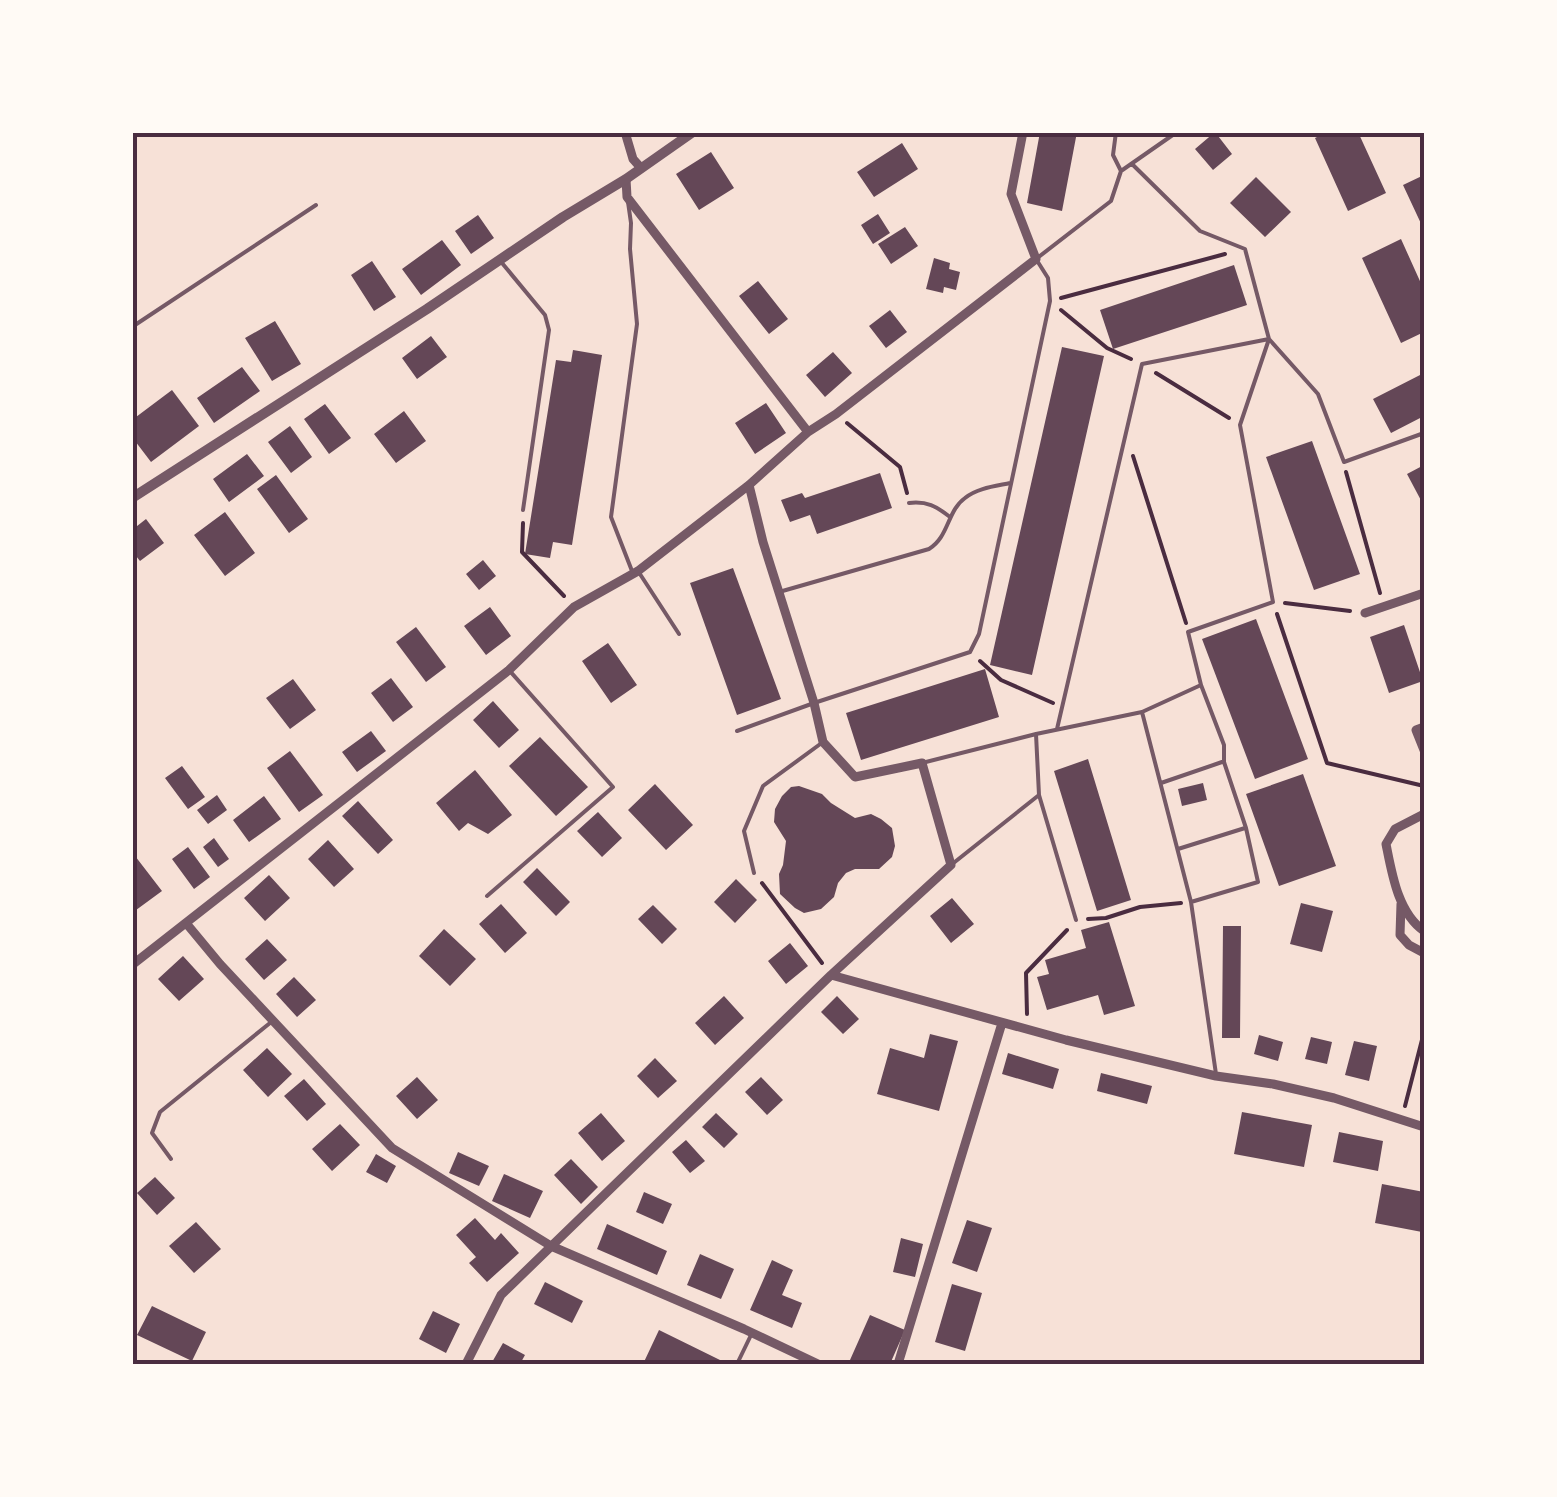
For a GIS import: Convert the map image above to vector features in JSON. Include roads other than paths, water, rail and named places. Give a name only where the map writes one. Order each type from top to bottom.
[{"type":"street","points":[[625,132],[633,159],[641,168]]},
{"type":"street","points":[[132,498],[693,132]]},
{"type":"street","points":[[132,965],[509,670],[574,607],[636,573],[750,485],[808,432],[1036,259],[1011,194],[1023,132]]},
{"type":"street","points":[[626,178],[627,197],[808,432]]},
{"type":"street","points":[[466,1364],[501,1295],[831,975],[951,865],[922,762],[855,776],[823,742],[763,542],[750,485]]},
{"type":"street","points":[[1365,613],[1424,593]]},
{"type":"street","points":[[1424,727],[1416,730],[1424,750]]},
{"type":"street","points":[[1424,814],[1396,829],[1386,844],[1401,902],[1400,935],[1424,953]]},
{"type":"street","points":[[1401,902],[1424,931]]},
{"type":"street","points":[[186,923],[392,1148],[551,1246],[818,1364]]},
{"type":"street","points":[[831,975],[1027,1030],[1216,1076],[1334,1098],[1424,1127]]},
{"type":"street","points":[[898,1364],[1002,1022]]},
{"type":"lane","points":[[1116,132],[1113,155],[1121,171]]},
{"type":"lane","points":[[736,731],[970,652],[979,634],[1050,301],[1048,278],[1036,259],[1111,201],[1121,171],[1177,132]]},
{"type":"lane","points":[[1132,164],[1200,231],[1244,249],[1269,339],[1318,394],[1344,462],[1424,433]]},
{"type":"lane","points":[[627,197],[637,324],[610,517],[636,573],[679,634]]},
{"type":"lane","points":[[132,327],[316,205]]},
{"type":"lane","points":[[499,259],[545,315],[549,330],[524,510]]},
{"type":"lane","points":[[1056,730],[1142,364],[1269,339]]},
{"type":"lane","points":[[1191,902],[1258,882],[1246,828],[1224,762],[1224,745],[1201,685],[1188,632],[1273,602],[1240,425],[1269,339]]},
{"type":"lane","points":[[779,592],[928,549],[942,537],[961,500],[972,493],[1010,483]]},
{"type":"lane","points":[[909,503],[936,506],[950,517]]},
{"type":"lane","points":[[487,896],[613,786],[509,670]]},
{"type":"lane","points":[[922,762],[1142,712],[1201,685]]},
{"type":"lane","points":[[1142,712],[1191,902],[1216,1076]]},
{"type":"lane","points":[[1036,734],[1039,795],[1076,920]]},
{"type":"lane","points":[[754,873],[744,831],[764,786],[823,742]]},
{"type":"lane","points":[[1160,783],[1224,762]]},
{"type":"lane","points":[[951,865],[1039,795]]},
{"type":"lane","points":[[1178,849],[1246,828]]},
{"type":"lane","points":[[171,1159],[152,1134],[160,1112],[274,1020]]},
{"type":"lane","points":[[737,1364],[752,1333]]}]
